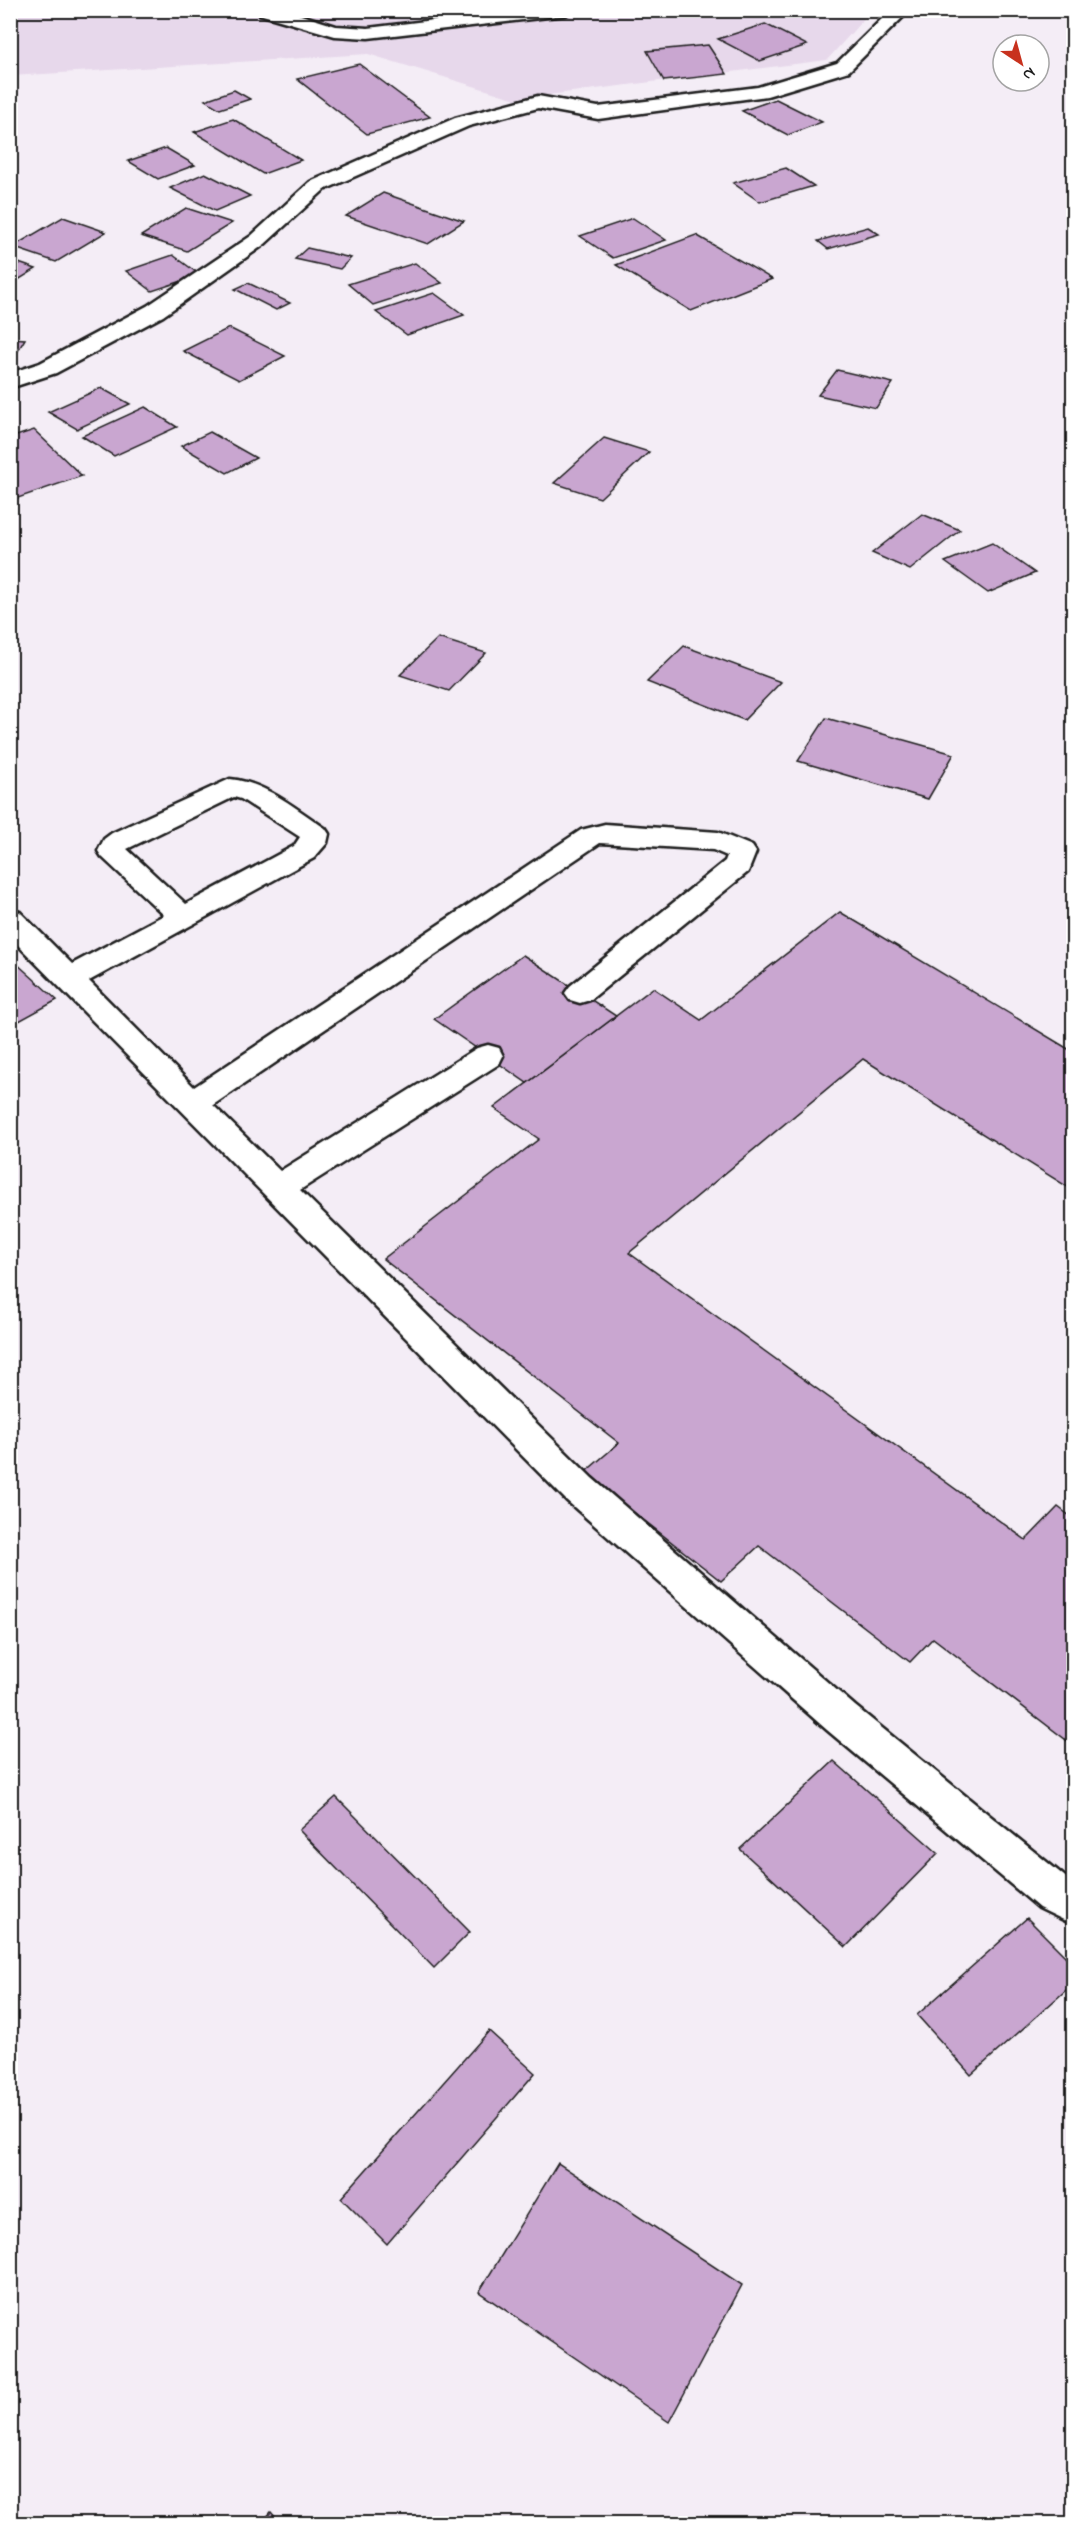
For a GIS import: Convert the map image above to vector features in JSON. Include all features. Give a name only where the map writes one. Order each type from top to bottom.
[{"type":"street","points":[[265,10],[335,31],[368,33],[566,10]]},
{"type":"street","points":[[10,381],[48,368],[155,311],[258,240],[316,186],[462,122],[538,102],[598,113],[760,92],[843,67],[902,10]]},
{"type":"street","points":[[69,978],[183,917],[304,852],[313,843],[315,834],[251,793],[242,789],[230,788],[122,839],[114,845],[112,851],[183,917]]},
{"type":"street","points":[[192,1104],[591,836],[605,832],[718,841],[742,852],[738,865],[580,993]]},
{"type":"street","points":[[10,919],[192,1104],[579,1489],[841,1718],[1053,1894],[1074,1906]]},
{"type":"street","points":[[278,1188],[488,1056]]},
{"type":"shaded area","points":[[11,11],[871,11],[827,60],[516,99],[368,54],[11,76]]},
{"type":"building","points":[[765,24],[807,45],[760,61],[718,39]]},
{"type":"building","points":[[708,45],[727,74],[664,81],[647,51]]},
{"type":"building","points":[[359,64],[430,117],[367,134],[297,79]]},
{"type":"building","points":[[234,90],[250,99],[220,109],[205,100]]},
{"type":"building","points":[[776,99],[822,122],[788,135],[742,111]]},
{"type":"building","points":[[233,119],[301,160],[263,174],[194,132]]},
{"type":"building","points":[[166,148],[195,165],[158,179],[128,161]]},
{"type":"building","points":[[786,168],[814,186],[760,202],[733,183]]},
{"type":"building","points":[[205,173],[250,196],[215,211],[170,188]]},
{"type":"building","points":[[383,193],[464,221],[428,244],[346,216]]},
{"type":"building","points":[[186,208],[232,223],[187,251],[141,236]]},
{"type":"building","points":[[63,217],[106,232],[56,262],[12,247]]},
{"type":"building","points":[[633,218],[666,240],[613,258],[580,236]]},
{"type":"building","points":[[868,227],[879,234],[828,249],[818,241]]},
{"type":"building","points":[[696,235],[772,279],[691,311],[616,265]]},
{"type":"building","points":[[307,248],[351,258],[340,269],[295,259]]},
{"type":"building","points":[[173,255],[200,275],[152,291],[126,271]]},
{"type":"building","points":[[10,260],[36,269],[10,285]]},
{"type":"building","points":[[415,263],[442,283],[373,305],[348,284]]},
{"type":"building","points":[[248,283],[290,303],[276,310],[235,289]]},
{"type":"building","points":[[434,293],[464,315],[407,335],[376,312]]},
{"type":"building","points":[[229,328],[285,356],[239,380],[183,351]]},
{"type":"building","points":[[10,338],[25,339],[10,364]]},
{"type":"building","points":[[837,370],[893,383],[876,408],[818,395]]},
{"type":"building","points":[[101,388],[130,404],[77,429],[48,412]]},
{"type":"building","points":[[145,407],[177,427],[114,456],[82,436]]},
{"type":"building","points":[[34,430],[82,476],[18,498],[10,491],[10,438]]},
{"type":"building","points":[[210,432],[256,458],[227,473],[181,446]]},
{"type":"building","points":[[604,438],[649,452],[600,498],[554,483]]},
{"type":"building","points":[[922,514],[960,530],[910,570],[872,553]]},
{"type":"building","points":[[992,543],[1035,573],[988,593],[945,562]]},
{"type":"building","points":[[438,638],[486,653],[449,691],[400,675]]},
{"type":"building","points":[[684,646],[781,682],[744,720],[647,682]]},
{"type":"building","points":[[826,718],[954,754],[928,799],[798,761]]},
{"type":"building","points":[[840,912],[1070,1050],[1074,1047],[1074,1191],[863,1059],[629,1253],[1026,1540],[1058,1507],[1074,1519],[1074,1746],[933,1638],[910,1662],[759,1546],[721,1581],[584,1473],[619,1443],[383,1259],[539,1139],[494,1108],[653,988],[701,1020]]},
{"type":"building","points":[[523,955],[616,1016],[527,1083],[434,1019]]},
{"type":"building","points":[[15,962],[57,1000],[10,1026],[10,965]]},
{"type":"building","points":[[834,1761],[938,1853],[846,1947],[740,1849]]},
{"type":"building","points":[[336,1797],[470,1932],[434,1968],[299,1830]]},
{"type":"building","points":[[1027,1918],[1074,1965],[1074,1983],[971,2075],[917,2015]]},
{"type":"building","points":[[489,2031],[535,2073],[387,2244],[341,2198]]},
{"type":"building","points":[[558,2163],[742,2285],[669,2422],[479,2292]]},
{"type":"building","points":[[271,2512],[281,2524],[261,2524]]}]
